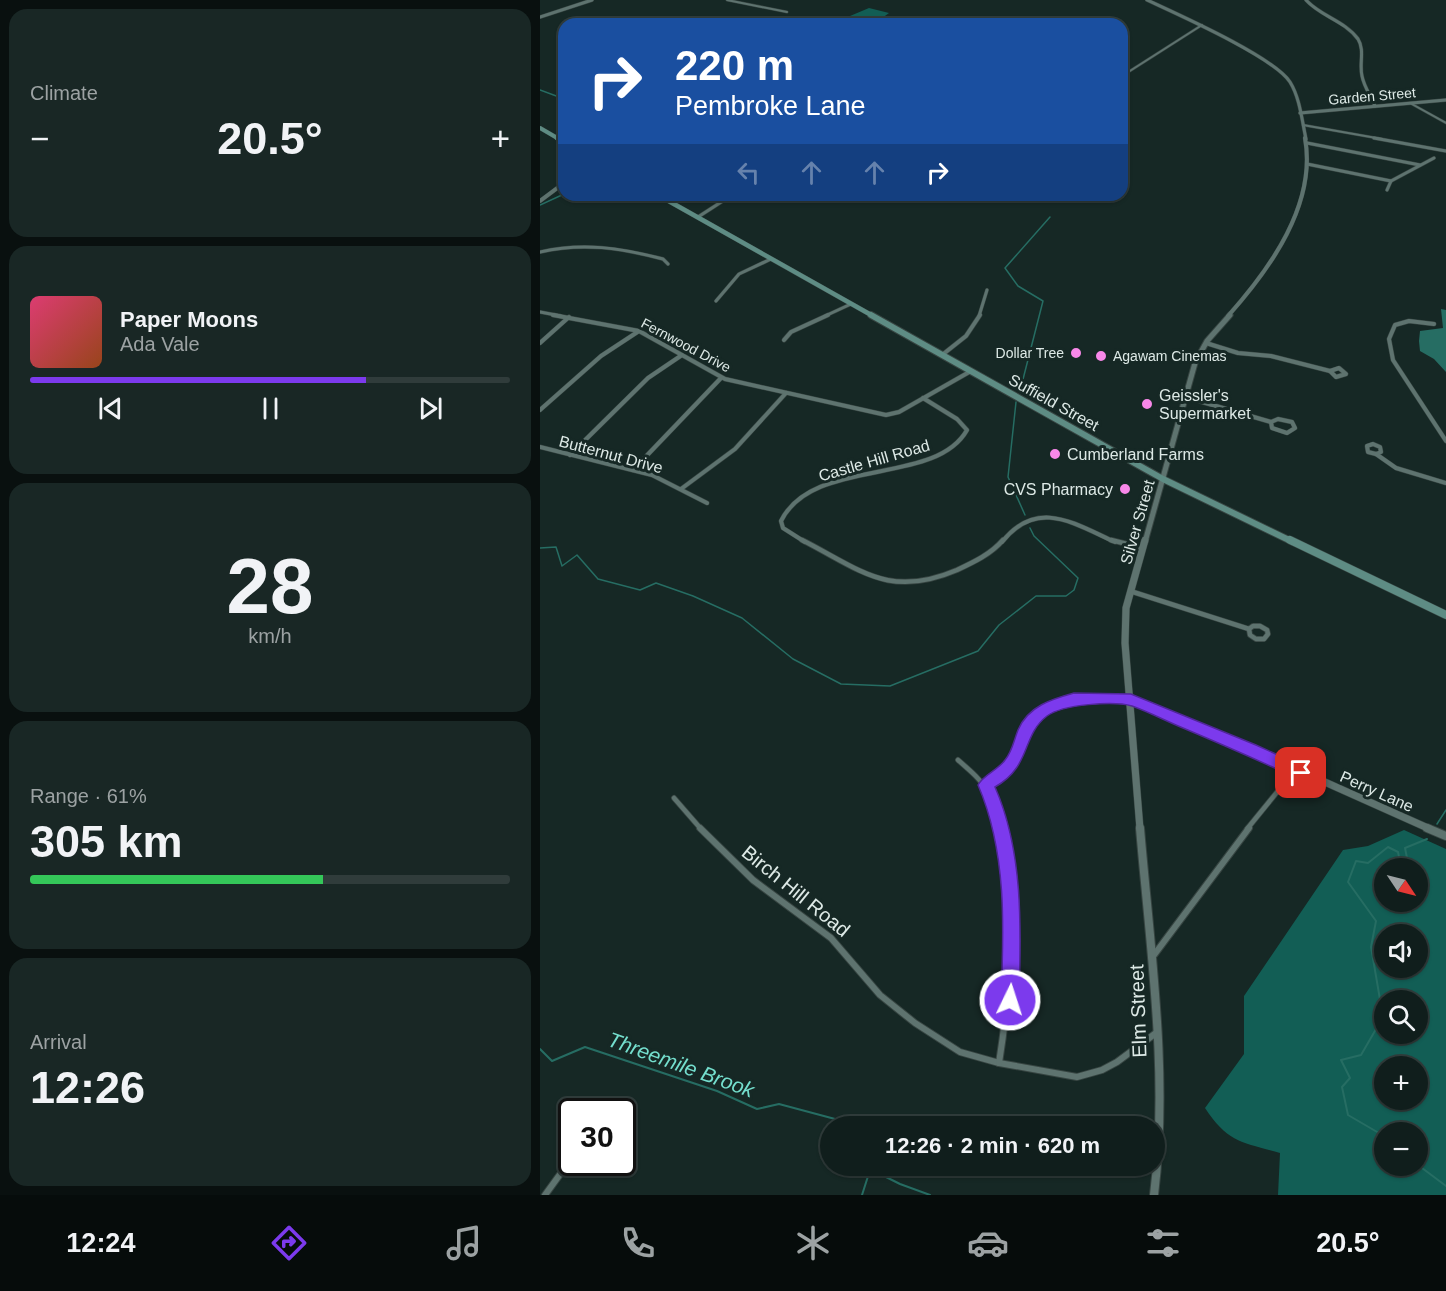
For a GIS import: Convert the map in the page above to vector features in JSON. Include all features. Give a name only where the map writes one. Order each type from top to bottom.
[{"type":"main road","points":[[540,128],[558,138]]},
{"type":"main road","name":"Suffield Street","points":[[669,201],[1163,479],[1446,615]]},
{"type":"street","points":[[540,17],[592,0]]},
{"type":"street","points":[[727,0],[787,12]]},
{"type":"street","name":"Silver Street","points":[[1147,0],[1202,25],[1276,69],[1295,91],[1308,143],[1304,194],[1296,217],[1247,295],[1206,343],[1195,363],[1130,591],[1125,618],[1152,957]]},
{"type":"street","points":[[1306,0],[1316,10],[1345,28],[1358,40],[1362,51],[1363,78],[1375,106]]},
{"type":"street","points":[[1128,73],[1202,25]]},
{"type":"street","name":"Garden Street","points":[[1300,113],[1446,100]]},
{"type":"street","points":[[1410,103],[1446,123]]},
{"type":"street","points":[[1303,125],[1446,151]]},
{"type":"street","points":[[1308,143],[1420,165]]},
{"type":"street","points":[[1387,190],[1391,181],[1434,158]]},
{"type":"street","points":[[1307,164],[1391,181]]},
{"type":"street","points":[[540,201],[558,188]]},
{"type":"street","points":[[698,217],[723,201]]},
{"type":"street","points":[[540,252],[568,246],[603,245],[663,259],[668,264]]},
{"type":"street","points":[[716,301],[739,274],[771,259]]},
{"type":"street","points":[[942,355],[957,345],[978,317],[986,304],[987,290]]},
{"type":"street","points":[[784,340],[791,332],[851,304]]},
{"type":"street","name":"Fernwood Drive","points":[[540,312],[639,331],[721,378],[786,393],[892,414],[923,398]]},
{"type":"street","points":[[540,343],[569,317]]},
{"type":"street","points":[[1434,324],[1409,321],[1395,325],[1390,331],[1390,352],[1395,364],[1446,441]]},
{"type":"street","points":[[540,410],[597,360],[639,331]]},
{"type":"street","points":[[1206,343],[1330,371]]},
{"type":"street","points":[[570,455],[648,378],[682,355]]},
{"type":"street","points":[[923,398],[971,371]]},
{"type":"street","points":[[633,470],[721,378]]},
{"type":"street","points":[[681,489],[735,449],[786,393]]},
{"type":"street","points":[[1185,397],[1271,422],[1275,419],[1285,419],[1292,422],[1295,428],[1289,433],[1280,433],[1272,428],[1271,422]]},
{"type":"street","name":"Castle Hill Road","points":[[923,398],[963,423],[968,430],[964,439],[928,459],[821,486],[784,515],[781,523],[784,530],[880,580],[895,585],[931,578],[962,567],[994,550],[1014,526],[1033,519],[1072,522],[1113,541],[1143,548]]},
{"type":"street","name":"Butternut Drive","points":[[540,447],[652,475],[707,503]]},
{"type":"street","points":[[1376,454],[1392,466],[1446,483]]},
{"type":"street","points":[[1130,591],[1249,629]]},
{"type":"street","points":[[986,785],[1010,766],[1017,756],[1027,728],[1035,717],[1047,708],[1074,699],[1131,700]]},
{"type":"street","name":"Perry Lane","points":[[1131,700],[1251,749],[1446,836]]},
{"type":"street","points":[[958,760],[986,785],[995,810],[1009,872],[1011,987],[999,1063]]},
{"type":"street","name":"Elm Street","points":[[1154,1195],[1160,1148],[1152,957],[1266,804],[1291,775],[1301,773]]},
{"type":"street","name":"Birch Hill Road","points":[[674,798],[693,821],[753,880],[831,938],[880,995],[960,1052],[999,1063],[1077,1077],[1086,1076],[1117,1062],[1156,1033]]},
{"type":"street","points":[[545,1195],[559,1176]]},
{"type":"shaded area","points":[[869,8],[889,13],[882,18],[827,18],[850,16]]},
{"type":"shaded area","points":[[1441,309],[1446,310],[1446,372],[1434,359],[1420,351],[1419,341],[1420,331],[1443,328]]},
{"type":"shaded area","points":[[1404,830],[1446,849],[1446,1195],[1278,1195],[1280,1153],[1237,1140],[1213,1120],[1205,1108],[1244,1054],[1244,996],[1343,850],[1368,846]]},
{"type":"waterway","points":[[540,90],[558,97]]},
{"type":"waterway","points":[[540,205],[558,197]]},
{"type":"waterway","points":[[1020,391],[1043,301],[1018,286],[1005,268],[1050,217]]},
{"type":"waterway","points":[[1016,402],[1008,477],[1025,515]]},
{"type":"waterway","points":[[540,548],[556,547],[562,566],[577,555],[598,579],[640,590],[656,583],[693,596],[742,618],[793,659],[841,684],[890,686],[978,651],[999,625],[1036,596],[1066,596],[1074,590],[1078,578],[1034,536],[1030,528]]},
{"type":"waterway","points":[[1437,824],[1446,810]]},
{"type":"waterway","points":[[1374,1130],[1348,1115],[1342,1087],[1350,1078],[1341,1060],[1361,1055],[1383,1017],[1371,947],[1376,921],[1348,882],[1356,861],[1368,863],[1388,847],[1398,852],[1399,857],[1403,860],[1407,858],[1405,848],[1427,839]]},
{"type":"waterway","name":"Threemile Brook","points":[[540,1049],[552,1061],[585,1047],[717,1091],[757,1109],[779,1104],[824,1116]]},
{"type":"waterway","points":[[1428,1172],[1446,1186]]},
{"type":"waterway","points":[[862,1195],[868,1176]]},
{"type":"waterway","name":"Threemile Brook","points":[[884,1176],[930,1195]]},
{"type":"place","name":"Dollar Tree","points":[[1076,353]]},
{"type":"place","name":"Agawam Cinemas","points":[[1101,356]]},
{"type":"place","name":"Geissler's Supermarket","points":[[1147,404]]},
{"type":"place","name":"Cumberland Farms","points":[[1055,454]]},
{"type":"place","name":"CVS Pharmacy","points":[[1125,489]]},
{"type":"route","points":[[1010,1000],[1012,930],[1009,872],[992,800],[986,785],[1010,766],[1017,756],[1027,728],[1041,712],[1067,700],[1081,698],[1131,700],[1251,749],[1301,773]]}]
